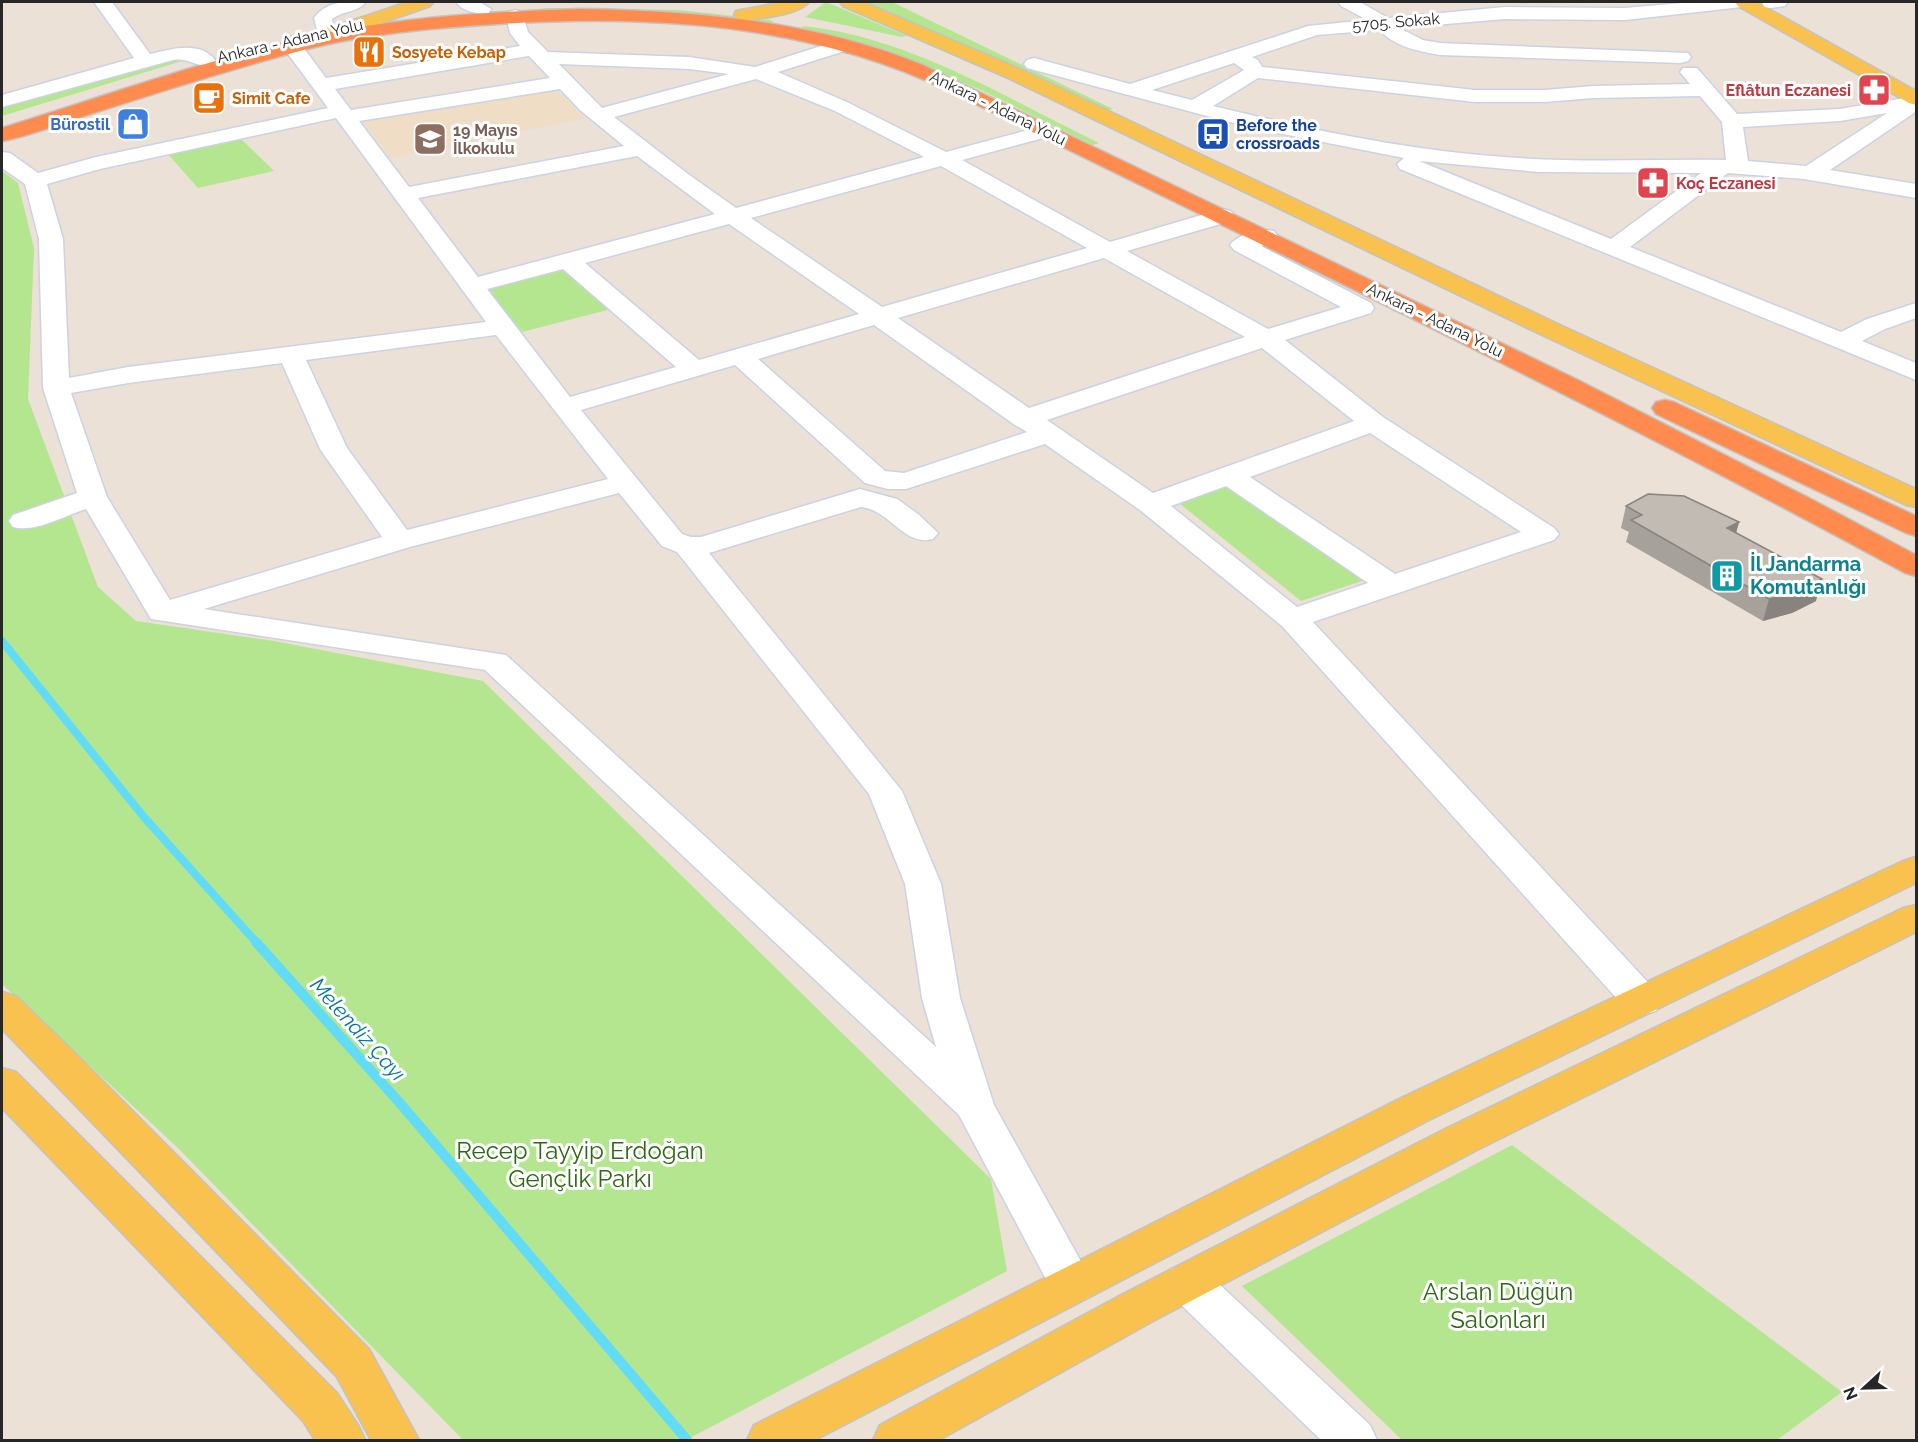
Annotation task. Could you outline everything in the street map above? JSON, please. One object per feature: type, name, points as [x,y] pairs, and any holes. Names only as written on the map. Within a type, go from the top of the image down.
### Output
[{"type":"highway","name":"Ankara - Adana Yolu","points":[[2,135],[177,81],[289,43],[361,23],[473,5],[630,6],[743,15],[824,27],[931,59],[1289,227]]},
{"type":"highway","name":"Ankara - Adana Yolu","points":[[2,123],[206,61],[289,43],[398,28],[515,16],[597,14],[681,18],[776,30],[844,45],[924,73],[1223,216],[1650,424],[1917,567]]},
{"type":"highway","name":"Ankara - Adana Yolu","points":[[1332,247],[1917,527]]},
{"type":"main road","points":[[289,43],[324,26],[401,2]]},
{"type":"main road","points":[[177,81],[263,50],[361,23],[424,2]]},
{"type":"main road","points":[[743,15],[783,8],[800,2]]},
{"type":"main road","points":[[849,2],[1013,73],[1551,330],[1917,499]]},
{"type":"main road","points":[[1743,2],[1917,101]]},
{"type":"main road","points":[[1773,2],[1917,82]]},
{"type":"main road","points":[[939,17],[1325,208],[1917,482]]},
{"type":"main road","points":[[771,1440],[1415,1109],[1917,869]]},
{"type":"main road","points":[[897,1440],[1187,1282],[1462,1139],[1917,917]]},
{"type":"main road","points":[[2,1006],[71,1073],[352,1363],[395,1440]]},
{"type":"main road","points":[[2,1083],[320,1407],[340,1440]]},
{"type":"street","points":[[103,2],[145,60]]},
{"type":"street","points":[[1347,2],[1364,9],[1396,36],[1418,45],[1483,52],[1682,57]]},
{"type":"street","points":[[1598,2],[1625,14],[1657,33],[1682,57],[1685,67],[1732,121],[1731,167]]},
{"type":"street","name":"5705. Sokak","points":[[1131,90],[1316,30],[1505,13],[1625,14],[1743,2]]},
{"type":"street","points":[[324,26],[323,18],[332,10],[356,3]]},
{"type":"street","points":[[1505,13],[1521,41],[1524,53],[1512,86],[1518,97]]},
{"type":"street","points":[[515,16],[519,33],[564,82],[599,116],[641,149],[731,215],[1150,504],[1293,619],[1642,1001]]},
{"type":"street","points":[[289,43],[405,194],[502,327],[672,540],[687,546],[703,546],[860,498],[877,499],[889,504],[923,533]]},
{"type":"street","points":[[599,116],[756,73],[844,45]]},
{"type":"street","points":[[1379,86],[1418,45]]},
{"type":"street","points":[[2,100],[145,60],[186,52],[206,61]]},
{"type":"street","points":[[321,85],[538,53],[690,63],[772,77],[842,107],[944,159],[1108,248],[1266,338],[1373,423],[1544,534],[1293,619]]},
{"type":"street","points":[[1234,56],[1251,64],[1255,72]]},
{"type":"street","points":[[1034,64],[1196,107],[1359,144],[1471,161],[1540,167],[1731,167],[1810,173],[1917,191]]},
{"type":"street","points":[[1196,107],[1255,72],[1475,96],[1518,97],[1593,92],[1705,90]]},
{"type":"street","points":[[35,181],[96,162],[343,114],[564,82]]},
{"type":"street","points":[[1732,121],[1840,115],[1917,101]]},
{"type":"street","points":[[1810,173],[1917,101]]},
{"type":"street","points":[[472,286],[1047,131]]},
{"type":"street","points":[[1359,144],[1917,372]]},
{"type":"street","points":[[405,194],[641,149]]},
{"type":"street","points":[[2,158],[35,181],[51,239],[56,388],[93,497],[162,612]]},
{"type":"street","points":[[1612,248],[1731,167]]},
{"type":"street","points":[[564,407],[1223,216]]},
{"type":"street","points":[[1024,419],[1362,308],[1200,224]]},
{"type":"street","points":[[1242,244],[1266,237]]},
{"type":"street","points":[[567,260],[695,370]]},
{"type":"street","points":[[1843,340],[1876,324],[1917,310]]},
{"type":"street","points":[[56,388],[128,375],[502,327]]},
{"type":"street","points":[[291,354],[334,449],[400,541]]},
{"type":"street","points":[[741,357],[875,477],[888,481],[906,481],[1047,434]]},
{"type":"street","points":[[1150,504],[1373,423]]},
{"type":"street","points":[[1228,475],[1392,586]]},
{"type":"street","points":[[162,612],[400,541],[625,483]]},
{"type":"street","points":[[23,520],[93,497]]},
{"type":"street","points":[[687,546],[885,791],[923,885],[941,998],[974,1105],[1072,1284]]},
{"type":"street","points":[[162,612],[495,662],[974,1105]]},
{"type":"street","points":[[1187,1282],[1353,1440]]},
{"type":"shaded area","name":"19 Mayıs İlkokulu","points":[[556,90],[586,118],[391,158],[362,120]]},
{"type":"green space","points":[[826,2],[907,36],[902,37],[805,17]]},
{"type":"green space","points":[[865,2],[892,2],[1113,109],[1104,111],[934,31]]},
{"type":"green space","points":[[549,8],[679,10],[771,20],[775,25],[651,14],[356,30],[418,19]]},
{"type":"green space","points":[[804,26],[844,33],[919,56],[992,89],[1099,143],[1093,145],[981,90],[926,68],[797,30]]},
{"type":"green space","points":[[172,57],[182,61],[2,116],[2,108]]},
{"type":"green space","points":[[240,138],[274,171],[198,188],[167,153]]},
{"type":"green space","name":"Recep Tayyip Erdoğan Gençlik Parkı","points":[[2,171],[18,183],[34,248],[28,399],[98,587],[136,621],[274,641],[483,681],[991,1179],[1007,1271],[686,1440],[463,1440],[179,1149],[2,984]]},
{"type":"green space","points":[[564,267],[611,309],[522,332],[485,289]]},
{"type":"green space","points":[[1227,486],[1365,580],[1301,601],[1179,503]]},
{"type":"green space","name":"Arslan Düğün Salonları","points":[[1512,1145],[1842,1392],[1777,1440],[1402,1440],[1242,1286]]},
{"type":"building","points":[[1648,494],[1684,496],[1739,522],[1727,528],[1822,579],[1799,591],[1769,599],[1631,520],[1642,515],[1626,506]]},
{"type":"waterway","name":"Melendiz Çayı","points":[[2,641],[143,816],[257,943]]},
{"type":"waterway","name":"Melendiz Çayı","points":[[256,942],[399,1102],[687,1440]]},
{"type":"place","name":"Sosyete Kebap","points":[[369,52]]},
{"type":"place","name":"Eflâtun Eczanesi","points":[[1874,90]]},
{"type":"place","name":"Simit Cafe","points":[[209,98]]},
{"type":"place","name":"Bürostil","points":[[133,124]]},
{"type":"place","name":"Before the crossroads","points":[[1213,134]]},
{"type":"place","name":"19 Mayıs İlkokulu","points":[[430,139]]},
{"type":"place","name":"Koç Eczanesi","points":[[1653,183]]},
{"type":"place","name":"İl Jandarma Komutanlığı","points":[[1727,576]]}]
